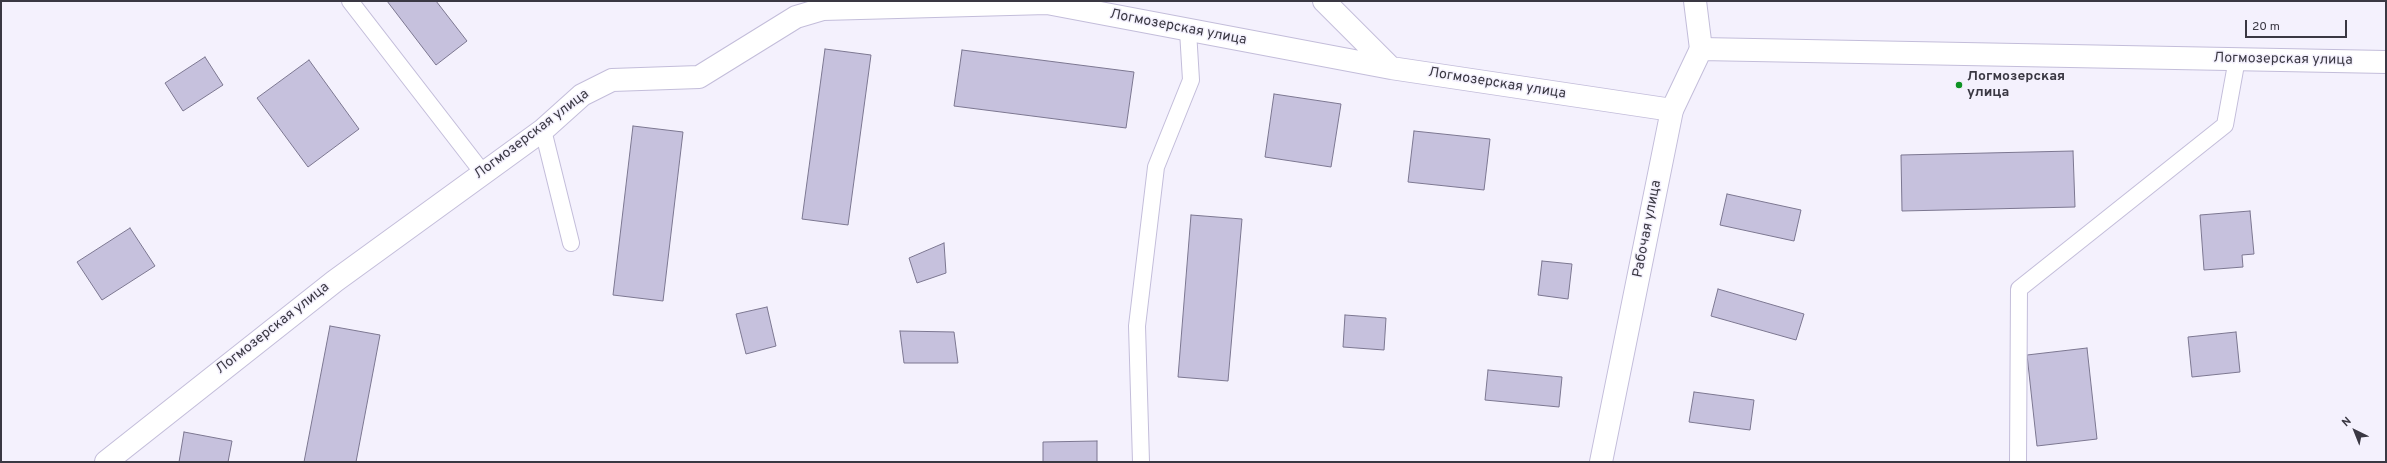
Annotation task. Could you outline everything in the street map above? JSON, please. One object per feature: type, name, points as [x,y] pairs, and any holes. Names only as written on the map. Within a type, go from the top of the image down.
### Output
[{"type":"street","points":[[1324,1],[1391,68]]},
{"type":"street","points":[[1695,1],[1701,49]]},
{"type":"street","name":"Логмозерская улица","points":[[106,462],[335,281],[543,130],[582,95],[612,80],[699,77],[796,17],[823,9],[1048,3],[1391,68],[1672,110]]},
{"type":"street","name":"Логмозерская улица","points":[[1701,49],[2386,62]]},
{"type":"street","name":"Рабочая улица","points":[[1601,462],[1672,110],[1701,49]]},
{"type":"lane","points":[[350,1],[483,173]]},
{"type":"lane","points":[[1141,462],[1137,326],[1156,167],[1191,80],[1188,30]]},
{"type":"lane","points":[[2018,462],[2019,289],[2225,125],[2237,59]]},
{"type":"lane","points":[[543,130],[571,243]]},
{"type":"building","points":[[387,1],[436,1],[467,41],[436,65]]},
{"type":"building","points":[[825,49],[871,55],[848,225],[802,219]]},
{"type":"building","points":[[962,50],[1134,72],[1126,128],[954,106]]},
{"type":"building","points":[[205,57],[223,85],[183,111],[165,83]]},
{"type":"building","points":[[309,60],[359,129],[308,167],[257,98]]},
{"type":"building","points":[[1274,94],[1341,104],[1331,167],[1265,157]]},
{"type":"building","points":[[633,126],[683,132],[663,301],[613,295]]},
{"type":"building","points":[[1414,131],[1490,139],[1484,190],[1408,182]]},
{"type":"building","points":[[2073,151],[2075,207],[1902,211],[1901,155]]},
{"type":"building","points":[[1727,194],[1801,210],[1794,241],[1720,225]]},
{"type":"building","points":[[2250,211],[2254,254],[2242,255],[2243,267],[2204,270],[2200,215]]},
{"type":"building","points":[[1191,215],[1242,219],[1228,381],[1178,377]]},
{"type":"building","points":[[130,228],[155,266],[102,300],[77,262]]},
{"type":"building","points":[[944,243],[946,273],[917,283],[909,258]]},
{"type":"building","points":[[1542,261],[1572,264],[1568,299],[1538,295]]},
{"type":"building","points":[[1718,289],[1804,314],[1796,340],[1711,316]]},
{"type":"building","points":[[767,307],[776,346],[746,354],[736,314]]},
{"type":"building","points":[[1345,315],[1386,318],[1384,350],[1343,347]]},
{"type":"building","points":[[330,326],[380,335],[356,462],[304,462]]},
{"type":"building","points":[[900,331],[954,332],[958,363],[904,363]]},
{"type":"building","points":[[2236,332],[2240,372],[2192,377],[2188,337]]},
{"type":"building","points":[[2087,348],[2097,439],[2037,446],[2027,355]]},
{"type":"building","points":[[1488,370],[1562,377],[1559,407],[1485,400]]},
{"type":"building","points":[[1694,392],[1754,400],[1750,430],[1689,422]]},
{"type":"building","points":[[184,432],[232,441],[228,462],[179,462]]},
{"type":"building","points":[[1097,441],[1097,462],[1043,462],[1043,442]]},
{"type":"place","name":"Логмозерская улица","points":[[1959,85]]}]
